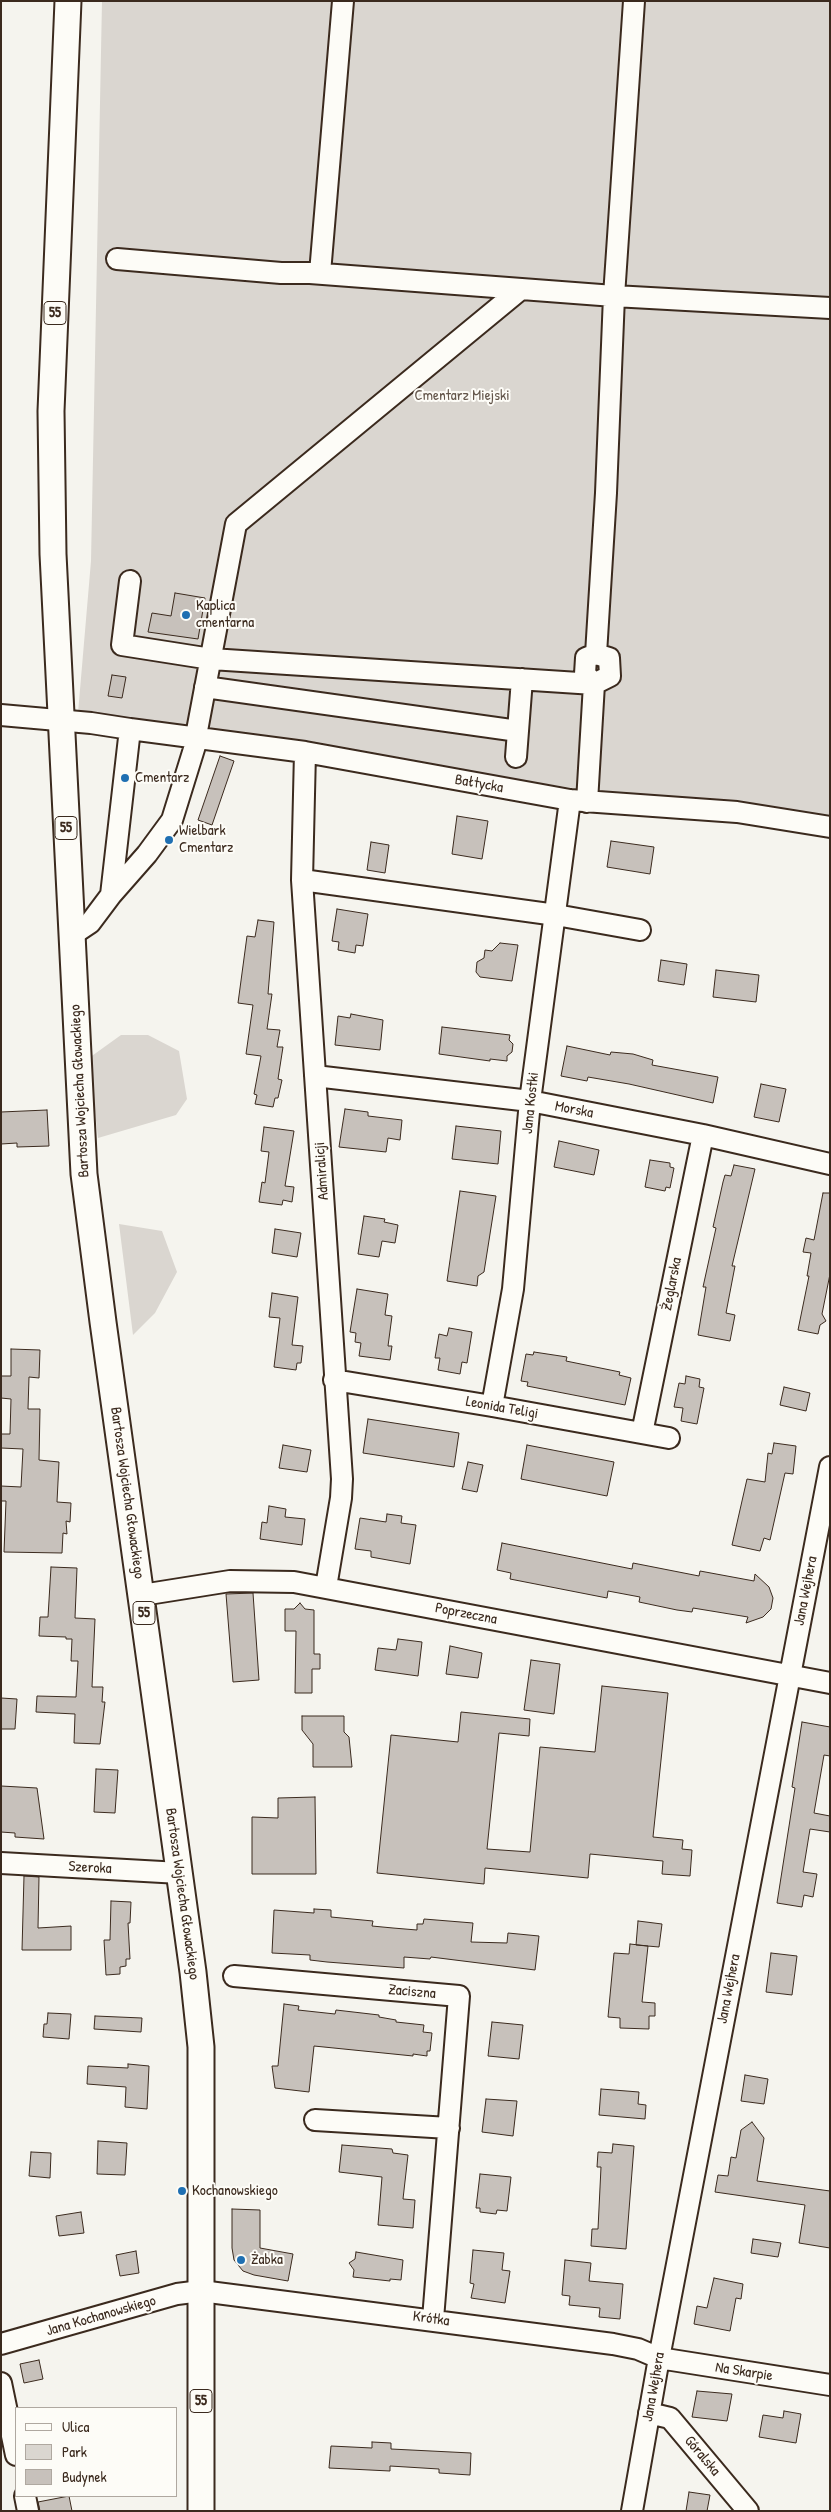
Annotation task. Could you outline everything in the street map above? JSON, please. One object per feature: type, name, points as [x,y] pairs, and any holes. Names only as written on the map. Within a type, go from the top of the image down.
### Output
[{"type":"main road","name":"Bartosza Wojciecha Głowackiego","points":[[68,1],[51,410],[60,720],[84,1174],[180,1873],[201,2047],[201,2511]]},
{"type":"street","points":[[320,273],[343,1]]},
{"type":"street","points":[[594,684],[585,674],[586,658],[596,654],[607,486],[614,296],[634,1]]},
{"type":"street","points":[[117,259],[282,273],[320,273],[614,296],[830,308]]},
{"type":"street","points":[[72,935],[90,923],[111,895],[147,854],[172,820],[197,736],[236,524],[522,289]]},
{"type":"street","points":[[130,581],[122,645],[211,658],[594,684]]},
{"type":"street","points":[[516,757],[522,679]]},
{"type":"street","name":"Jana Kostki","points":[[492,1406],[513,1289],[530,1101],[556,915],[578,801],[594,684]]},
{"type":"street","points":[[206,687],[518,731]]},
{"type":"street","name":"Bałtycka","points":[[1,714],[197,736],[305,752],[578,801],[737,812],[830,827]]},
{"type":"street","points":[[111,895],[130,729]]},
{"type":"street","name":"Admiralicji","points":[[305,752],[302,880],[314,1076],[330,1276],[334,1380],[342,1479],[341,1498],[326,1587]]},
{"type":"street","points":[[302,880],[556,915],[640,930]]},
{"type":"street","name":"Morska","points":[[314,1076],[530,1101],[703,1135],[830,1164]]},
{"type":"street","name":"Żeglarska","points":[[642,1433],[703,1135]]},
{"type":"street","name":"Leonida Teligi","points":[[334,1380],[669,1438]]},
{"type":"street","name":"Jana Wejhera","points":[[632,2511],[659,2358],[830,1468]]},
{"type":"street","name":"Poprzeczna","points":[[142,1595],[244,1580],[268,1580],[326,1587],[789,1675]]},
{"type":"street","points":[[789,1675],[830,1683]]},
{"type":"street","name":"Szeroka","points":[[1,1863],[180,1873]]},
{"type":"street","name":"Zaciszna","points":[[234,1976],[459,1996],[433,2319]]},
{"type":"street","points":[[315,2120],[449,2128]]},
{"type":"street","name":"Krótka","points":[[201,2291],[433,2319],[613,2344],[638,2349],[659,2358]]},
{"type":"street","name":"Jana Kochanowskiego","points":[[1,2344],[166,2297],[201,2291]]},
{"type":"street","name":"Na Skarpie","points":[[659,2358],[830,2385]]},
{"type":"street","points":[[1,2384],[15,2451]]},
{"type":"street","name":"Góralska","points":[[649,2413],[670,2418],[748,2511]]},
{"type":"street","points":[[25,2497],[28,2511]]},
{"type":"green space","name":"Cmentarz Miejski","points":[[102,1],[830,1],[830,827],[78,713],[91,561]]},
{"type":"green space","points":[[121,1035],[148,1035],[179,1051],[187,1099],[176,1115],[98,1138],[89,1058]]},
{"type":"green space","points":[[119,1224],[162,1231],[177,1272],[155,1313],[133,1335]]},
{"type":"building","name":"Kaplica cmentarna","points":[[175,593],[205,598],[198,639],[148,632],[152,613],[171,616]]},
{"type":"building","points":[[112,675],[126,677],[122,698],[108,696]]},
{"type":"building","points":[[220,756],[234,761],[212,825],[198,820]]},
{"type":"building","points":[[457,816],[488,821],[482,859],[452,854]]},
{"type":"building","points":[[611,841],[654,847],[650,874],[607,867]]},
{"type":"building","points":[[371,842],[389,845],[385,873],[367,870]]},
{"type":"building","points":[[337,909],[368,914],[363,946],[356,945],[355,953],[338,950],[339,942],[332,941]]},
{"type":"building","points":[[258,920],[274,922],[268,994],[272,994],[267,1029],[280,1030],[277,1047],[283,1047],[278,1079],[282,1080],[278,1098],[275,1098],[273,1107],[255,1104],[257,1095],[254,1094],[261,1056],[246,1054],[253,1005],[238,1003],[247,936],[255,937]]},
{"type":"building","points":[[500,943],[518,945],[512,981],[480,977],[476,972],[477,962],[484,958],[485,950],[492,951]]},
{"type":"building","points":[[661,960],[687,964],[684,985],[658,981]]},
{"type":"building","points":[[716,970],[759,975],[756,1002],[713,997]]},
{"type":"building","points":[[351,1014],[383,1020],[380,1050],[335,1045],[338,1016],[350,1018]]},
{"type":"building","points":[[442,1027],[510,1035],[509,1040],[513,1044],[512,1052],[507,1056],[507,1061],[490,1059],[490,1061],[439,1054]]},
{"type":"building","points":[[567,1046],[610,1055],[611,1052],[633,1054],[653,1060],[652,1065],[718,1077],[713,1103],[629,1084],[588,1077],[587,1081],[561,1076]]},
{"type":"building","points":[[761,1084],[786,1089],[779,1122],[754,1117]]},
{"type":"building","points":[[345,1109],[368,1112],[368,1116],[402,1120],[400,1140],[388,1138],[386,1152],[339,1147]]},
{"type":"building","points":[[47,1110],[49,1146],[17,1147],[17,1143],[1,1144],[1,1112]]},
{"type":"building","points":[[456,1126],[501,1131],[498,1164],[452,1159]]},
{"type":"building","points":[[264,1127],[294,1131],[285,1186],[294,1187],[292,1202],[283,1200],[282,1205],[259,1202],[262,1182],[265,1183],[269,1152],[261,1151]]},
{"type":"building","points":[[559,1141],[599,1150],[594,1175],[554,1167]]},
{"type":"building","points":[[650,1160],[670,1163],[670,1167],[674,1168],[670,1188],[666,1187],[665,1191],[645,1187]]},
{"type":"building","points":[[734,1165],[755,1169],[732,1266],[735,1266],[726,1313],[735,1315],[730,1341],[698,1335],[706,1287],[703,1287],[716,1228],[713,1227],[725,1175],[731,1176]]},
{"type":"building","points":[[460,1191],[496,1196],[484,1272],[478,1276],[477,1286],[447,1281]]},
{"type":"building","points":[[823,1193],[830,1193],[830,1274],[822,1314],[826,1321],[820,1325],[818,1334],[798,1330],[809,1276],[807,1276],[811,1253],[803,1252],[806,1238],[814,1240]]},
{"type":"building","points":[[364,1216],[385,1219],[384,1222],[398,1225],[395,1243],[382,1241],[379,1257],[358,1254]]},
{"type":"building","points":[[275,1229],[301,1233],[297,1257],[272,1253]]},
{"type":"building","points":[[357,1289],[388,1294],[385,1315],[392,1316],[388,1346],[392,1346],[390,1360],[359,1356],[361,1343],[355,1342],[356,1333],[350,1332]]},
{"type":"building","points":[[272,1293],[298,1297],[292,1345],[303,1346],[301,1363],[297,1363],[296,1370],[274,1367],[280,1318],[269,1317]]},
{"type":"building","points":[[449,1328],[472,1332],[467,1363],[462,1362],[460,1374],[438,1370],[440,1358],[435,1358],[439,1334],[447,1336]]},
{"type":"building","points":[[11,1349],[40,1350],[39,1378],[29,1377],[28,1409],[40,1409],[39,1460],[59,1462],[57,1502],[71,1503],[70,1522],[66,1521],[67,1534],[63,1533],[62,1553],[4,1552],[6,1501],[1,1501],[1,1486],[21,1487],[23,1449],[1,1448],[1,1434],[10,1434],[11,1399],[1,1398],[1,1376],[11,1376]]},
{"type":"building","points":[[534,1352],[567,1357],[566,1361],[620,1372],[619,1375],[631,1378],[625,1405],[527,1386],[528,1382],[521,1381],[526,1354],[533,1355]]},
{"type":"building","points":[[686,1376],[700,1379],[699,1387],[704,1388],[697,1424],[681,1421],[683,1408],[674,1407],[679,1383],[685,1384]]},
{"type":"building","points":[[784,1387],[810,1393],[806,1411],[780,1405]]},
{"type":"building","points":[[368,1419],[459,1433],[454,1467],[363,1453]]},
{"type":"building","points":[[774,1443],[796,1446],[793,1474],[785,1473],[770,1540],[764,1538],[760,1551],[732,1545],[747,1479],[765,1482],[768,1453],[772,1454]]},
{"type":"building","points":[[283,1445],[311,1450],[307,1472],[279,1468]]},
{"type":"building","points":[[527,1445],[614,1462],[607,1496],[521,1479]]},
{"type":"building","points":[[468,1462],[483,1465],[477,1492],[462,1489]]},
{"type":"building","points":[[269,1506],[286,1509],[285,1517],[305,1519],[302,1545],[260,1539],[262,1522],[267,1523]]},
{"type":"building","points":[[387,1514],[402,1516],[401,1523],[416,1525],[410,1564],[371,1557],[371,1551],[355,1549],[360,1518],[386,1522]]},
{"type":"building","points":[[502,1543],[632,1569],[633,1563],[699,1576],[700,1571],[754,1581],[755,1574],[769,1587],[773,1598],[771,1609],[763,1617],[746,1623],[748,1617],[693,1608],[692,1612],[677,1610],[639,1602],[640,1597],[608,1591],[607,1598],[510,1579],[511,1573],[497,1570]]},
{"type":"building","points":[[51,1567],[77,1568],[75,1618],[95,1619],[92,1687],[103,1687],[102,1702],[105,1702],[100,1744],[74,1743],[75,1714],[36,1712],[37,1696],[76,1697],[78,1661],[71,1661],[72,1639],[39,1636],[40,1617],[48,1617]]},
{"type":"building","points":[[253,1593],[259,1680],[233,1682],[226,1594]]},
{"type":"building","points":[[300,1603],[305,1609],[314,1610],[314,1654],[320,1654],[320,1669],[312,1669],[312,1693],[295,1693],[296,1631],[285,1631],[285,1609],[294,1609]]},
{"type":"building","points":[[398,1639],[422,1642],[418,1676],[375,1670],[378,1648],[396,1650]]},
{"type":"building","points":[[450,1646],[482,1653],[478,1678],[446,1674]]},
{"type":"building","points":[[531,1660],[560,1664],[554,1714],[524,1710]]},
{"type":"building","points":[[602,1686],[668,1693],[653,1837],[683,1840],[682,1849],[692,1850],[690,1876],[662,1874],[663,1861],[590,1854],[588,1878],[485,1868],[484,1884],[377,1873],[391,1735],[458,1742],[461,1712],[530,1719],[529,1736],[499,1733],[487,1849],[530,1852],[540,1747],[595,1752]]},
{"type":"building","points":[[1,1698],[17,1699],[15,1729],[1,1729]]},
{"type":"building","points":[[302,1716],[344,1716],[344,1732],[349,1737],[352,1767],[313,1767],[313,1744],[302,1730]]},
{"type":"building","points":[[802,1722],[830,1727],[830,1756],[824,1755],[814,1813],[830,1816],[830,1832],[810,1829],[803,1872],[817,1874],[813,1897],[804,1895],[802,1907],[777,1903],[795,1788],[792,1787]]},
{"type":"building","points":[[96,1769],[118,1770],[115,1813],[94,1812]]},
{"type":"building","points":[[1,1786],[37,1788],[44,1839],[15,1837],[15,1833],[1,1832]]},
{"type":"building","points":[[315,1797],[316,1874],[252,1874],[252,1817],[278,1818],[278,1798]]},
{"type":"building","points":[[24,1876],[39,1877],[38,1928],[71,1926],[71,1950],[22,1950]]},
{"type":"building","points":[[111,1901],[131,1902],[130,1923],[128,1923],[130,1959],[126,1959],[126,1966],[120,1967],[120,1974],[106,1975],[104,1940],[110,1940]]},
{"type":"building","points":[[314,1909],[331,1910],[331,1917],[373,1921],[372,1926],[393,1928],[417,1930],[417,1924],[423,1924],[424,1919],[473,1923],[471,1942],[507,1943],[508,1933],[539,1936],[535,1970],[431,1957],[430,1959],[404,1957],[404,1968],[327,1962],[310,1960],[310,1955],[272,1953],[274,1910],[314,1913]]},
{"type":"building","points":[[638,1921],[662,1924],[659,1947],[636,1945]]},
{"type":"building","points":[[630,1944],[648,1946],[642,2002],[655,2003],[655,2016],[649,2016],[649,2029],[620,2028],[620,2018],[608,2017],[614,1953],[629,1954]]},
{"type":"building","points":[[771,1953],[797,1956],[792,1995],[766,1992]]},
{"type":"building","points":[[284,2004],[299,2006],[298,2010],[335,2014],[336,2010],[379,2015],[379,2017],[396,2020],[396,2022],[424,2025],[423,2032],[432,2033],[430,2051],[427,2051],[427,2056],[413,2054],[413,2056],[314,2046],[309,2092],[275,2088],[272,2066],[278,2066]]},
{"type":"building","points":[[48,2013],[71,2014],[69,2039],[43,2037],[44,2024],[47,2024]]},
{"type":"building","points":[[95,2016],[142,2018],[141,2032],[94,2029]]},
{"type":"building","points":[[492,2022],[523,2025],[519,2059],[488,2056]]},
{"type":"building","points":[[128,2064],[149,2066],[147,2109],[125,2107],[126,2087],[87,2084],[88,2066],[128,2068]]},
{"type":"building","points":[[745,2075],[768,2079],[764,2104],[741,2101]]},
{"type":"building","points":[[601,2089],[639,2092],[638,2104],[646,2105],[645,2119],[599,2115]]},
{"type":"building","points":[[486,2099],[517,2101],[513,2136],[482,2132]]},
{"type":"building","points":[[752,2122],[764,2138],[757,2181],[830,2191],[830,2248],[799,2243],[805,2205],[715,2192],[718,2175],[728,2176],[731,2157],[736,2158],[741,2130]]},
{"type":"building","points":[[98,2141],[127,2143],[125,2175],[97,2174]]},
{"type":"building","points":[[613,2144],[634,2146],[626,2249],[591,2246],[592,2229],[598,2229],[601,2167],[597,2167],[598,2152],[612,2153]]},
{"type":"building","points":[[342,2145],[392,2149],[393,2153],[408,2155],[403,2199],[415,2200],[413,2228],[378,2225],[382,2177],[339,2172]]},
{"type":"building","points":[[31,2152],[51,2153],[50,2178],[29,2176]]},
{"type":"building","points":[[480,2174],[511,2177],[507,2211],[497,2210],[496,2214],[480,2212],[480,2208],[476,2208]]},
{"type":"building","points":[[232,2209],[260,2210],[260,2248],[293,2254],[288,2281],[254,2275],[243,2271],[234,2260],[232,2248]]},
{"type":"building","points":[[81,2212],[84,2233],[59,2236],[56,2216]]},
{"type":"building","points":[[753,2239],[781,2243],[778,2257],[751,2253]]},
{"type":"building","points":[[473,2250],[504,2253],[502,2270],[510,2271],[505,2303],[471,2298],[474,2284],[470,2283]]},
{"type":"building","points":[[136,2251],[139,2273],[120,2276],[116,2255]]},
{"type":"building","points":[[356,2252],[403,2260],[401,2280],[390,2279],[390,2281],[353,2277],[354,2270],[349,2263],[355,2259]]},
{"type":"building","points":[[565,2260],[591,2263],[589,2281],[623,2284],[620,2319],[599,2317],[600,2308],[569,2305],[570,2296],[562,2295]]},
{"type":"building","points":[[714,2278],[743,2284],[741,2299],[736,2298],[730,2331],[694,2324],[697,2306],[707,2308]]},
{"type":"building","points":[[39,2360],[43,2379],[24,2383],[20,2364]]},
{"type":"building","points":[[697,2391],[732,2394],[727,2421],[692,2417]]},
{"type":"building","points":[[784,2411],[801,2414],[796,2443],[759,2437],[763,2415],[783,2418]]},
{"type":"building","points":[[372,2442],[391,2443],[391,2449],[471,2453],[470,2475],[439,2473],[439,2469],[390,2466],[390,2471],[329,2468],[331,2446],[372,2448]]},
{"type":"building","points":[[689,2492],[710,2495],[707,2511],[686,2511]]},
{"type":"building","points":[[69,2497],[72,2511],[40,2511],[38,2502]]},
{"type":"place","name":"Kaplica cmentarna","points":[[186,615]]},
{"type":"place","name":"Cmentarz","points":[[125,778]]},
{"type":"place","name":"Wielbark Cmentarz","points":[[169,840]]},
{"type":"place","name":"Kochanowskiego","points":[[182,2191]]},
{"type":"place","name":"Żabka","points":[[241,2260]]}]
